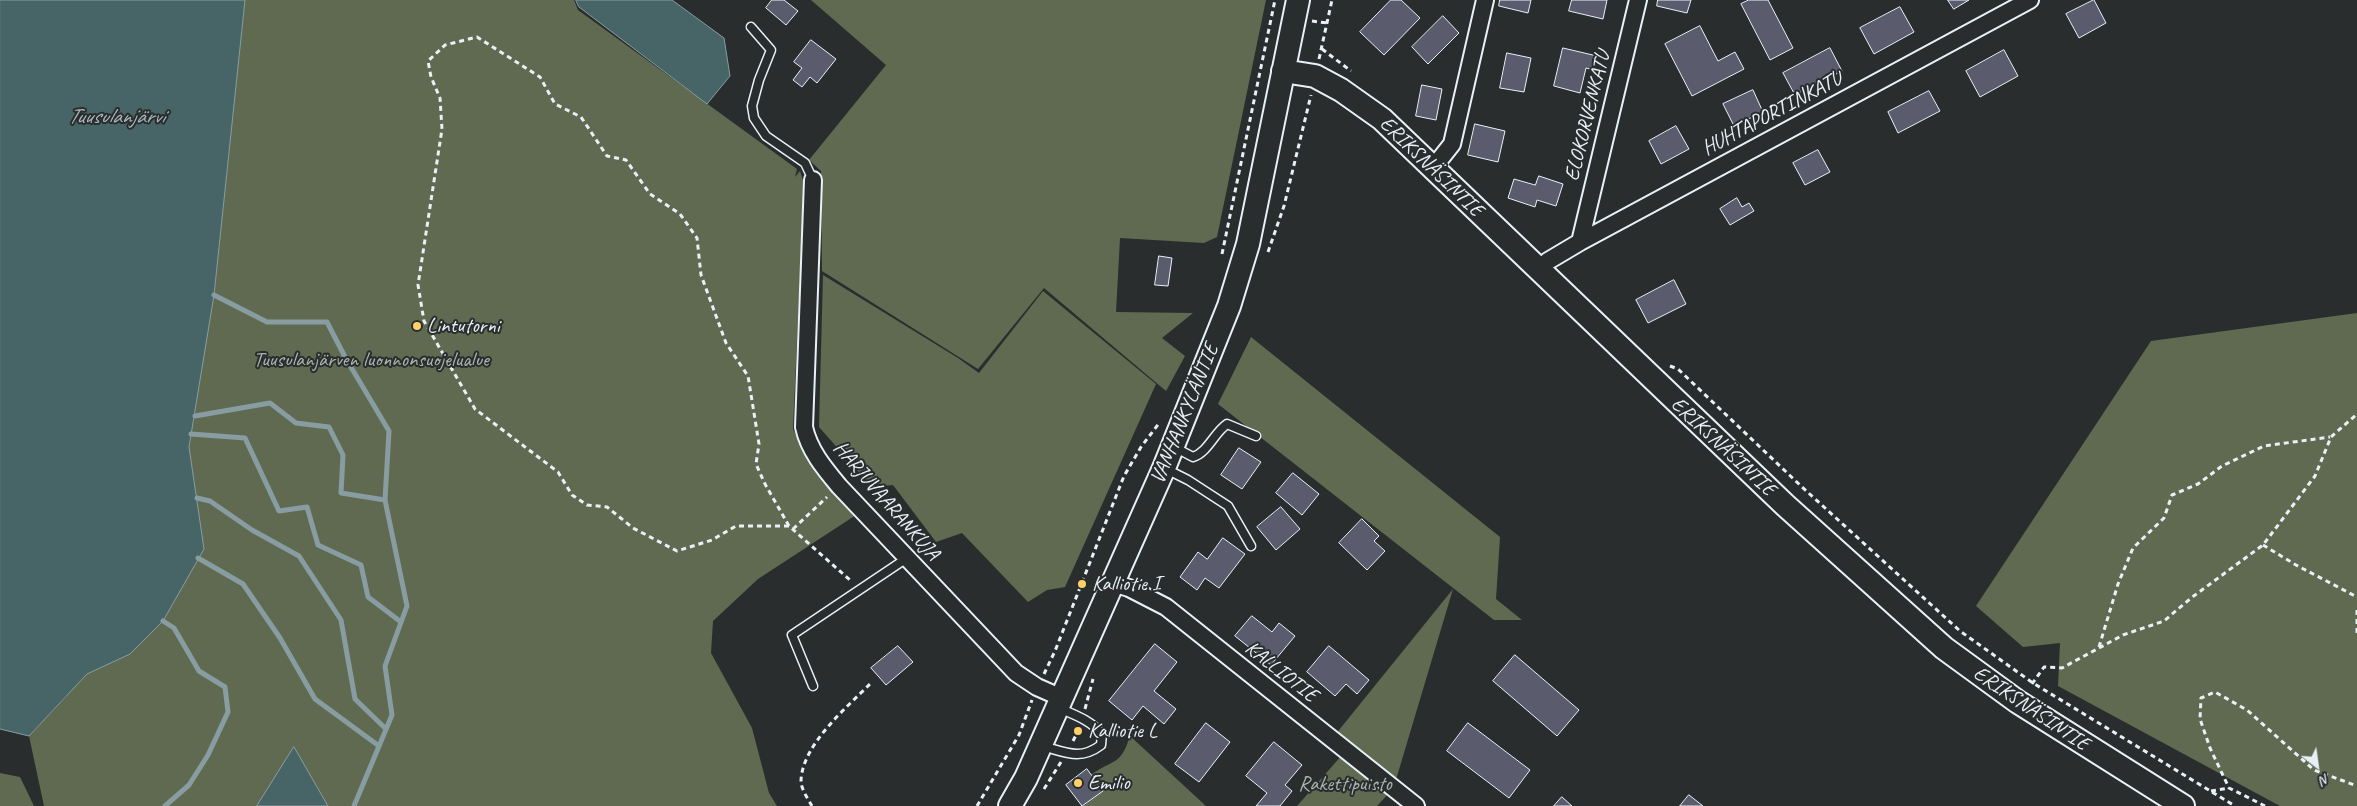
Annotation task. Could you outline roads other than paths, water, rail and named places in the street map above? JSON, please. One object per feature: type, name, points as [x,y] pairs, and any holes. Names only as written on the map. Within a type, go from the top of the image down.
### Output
[{"type":"street","name":"VANHANKYLÄNTIE","points":[[1010,806],[1026,778],[1164,468],[1229,306],[1245,253],[1298,0]]},
{"type":"street","points":[[1433,168],[1452,144],[1485,0]]},
{"type":"street","name":"ELOKORVENKATU","points":[[1580,242],[1638,0]]},
{"type":"street","name":"HUHTAPORTINKATU","points":[[1539,270],[1548,261],[1580,242],[2021,2]]},
{"type":"street","name":"ERIKSNÄSINTIE","points":[[1283,71],[1315,76],[1341,90],[1382,119],[1785,505],[1937,642],[2018,702],[2183,806]]},
{"type":"street","name":"HARJUVAARANKUJA","points":[[813,180],[804,427],[806,438],[820,464],[839,486],[1016,673],[1060,702]]},
{"type":"street","name":"KALLIOTIE","points":[[1113,583],[1129,588],[1166,607],[1416,806]]},
{"type":"lane","points":[[751,27],[771,50],[759,80],[752,106],[754,118],[766,136],[805,163],[813,180]]},
{"type":"lane","points":[[1172,446],[1193,457],[1201,454],[1218,431],[1227,424],[1256,436]]},
{"type":"lane","points":[[1164,468],[1188,480],[1228,506],[1251,546]]},
{"type":"lane","points":[[813,686],[792,635],[907,558]]},
{"type":"lane","points":[[1040,746],[1079,755],[1090,753],[1101,745],[1102,734],[1060,702]]},
{"type":"water","name":"Tuusulanjärvi","points":[[0,0],[245,0],[214,295],[189,447],[204,549],[163,621],[130,654],[87,674],[29,736],[0,729]]},
{"type":"water","points":[[576,0],[672,0],[724,38],[730,76],[707,104],[579,7]]},
{"type":"water","points":[[294,747],[328,806],[257,806]]},
{"type":"waterway","points":[[214,295],[267,322],[327,322],[345,357],[389,431],[385,500],[407,606],[385,666],[392,715],[354,806]]},
{"type":"waterway","points":[[195,416],[270,403],[296,423],[329,427],[343,455],[341,493],[385,500]]},
{"type":"waterway","points":[[191,434],[245,438],[279,511],[307,507],[318,545],[361,565],[368,597],[401,622]]},
{"type":"waterway","points":[[197,498],[210,501],[252,530],[299,556],[341,620],[355,699],[386,729]]},
{"type":"waterway","points":[[198,558],[243,584],[280,638],[315,699],[379,746]]},
{"type":"waterway","points":[[163,621],[174,628],[199,671],[225,687],[228,712],[208,755],[189,785],[165,806]]},
{"type":"place","name":"Lintutorni","points":[[417,326]]},
{"type":"place","name":"Kalliotie I","points":[[1082,584]]},
{"type":"place","name":"Kalliotie L","points":[[1078,731]]},
{"type":"place","name":"Emilio","points":[[1078,783]]},
{"type":"park label","name":"Tuusulanjärven luonnonsuojelualue","points":[[371,360]]},
{"type":"park label","name":"Rakettipuisto","points":[[1345,784]]}]
